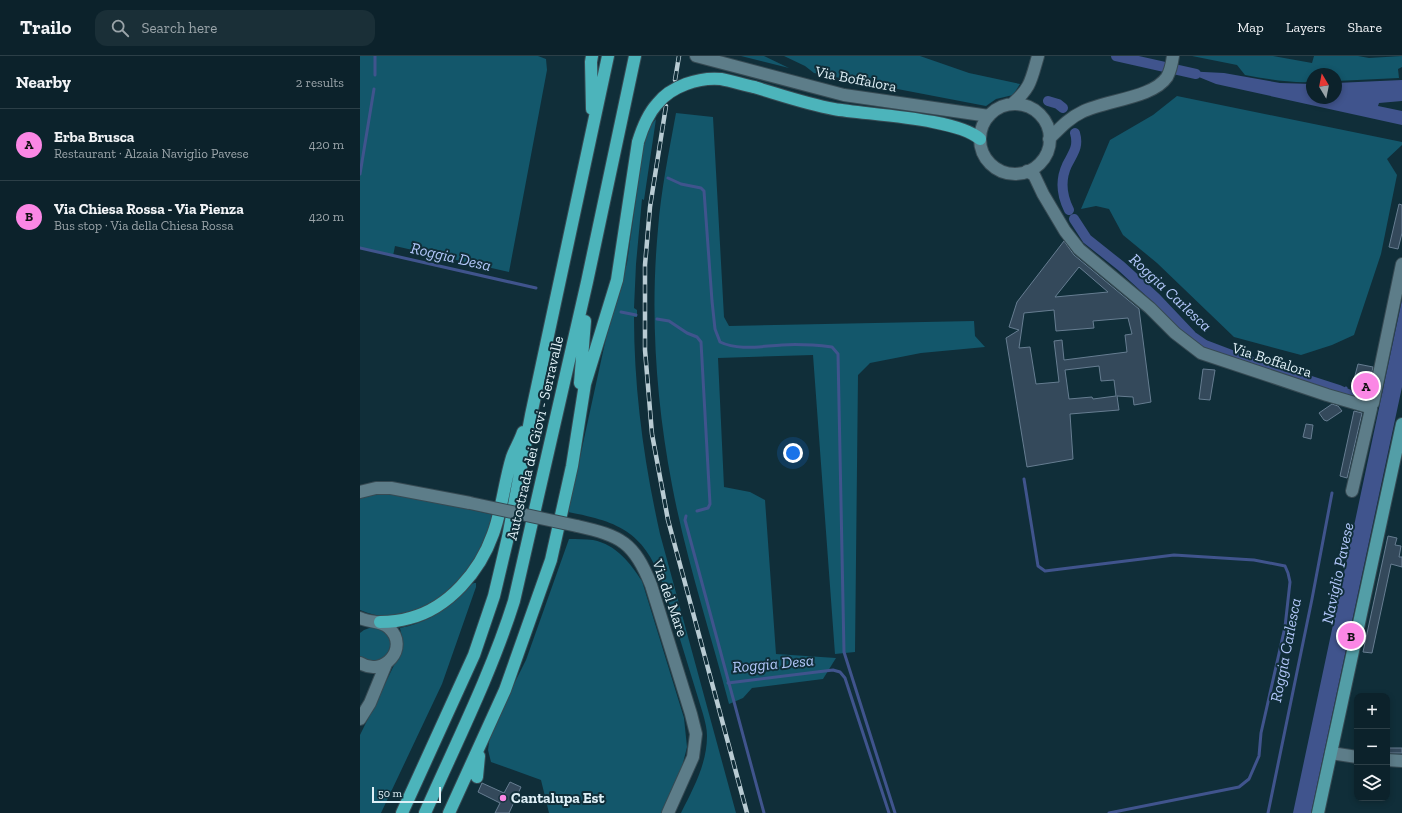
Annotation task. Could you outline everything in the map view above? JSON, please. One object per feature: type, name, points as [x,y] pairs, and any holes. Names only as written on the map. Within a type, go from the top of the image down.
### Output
[{"type":"highway","points":[[592,56],[592,128]]},
{"type":"highway","name":"Autostrada dei Giovi - Serravalle","points":[[402,813],[474,655],[494,596],[508,537],[531,415],[608,56]]},
{"type":"highway","name":"Autostrada dei Giovi - Serravalle","points":[[425,813],[492,662],[505,631],[514,601],[587,282],[635,56]]},
{"type":"highway","points":[[577,426],[585,384],[617,280],[638,142],[646,120],[664,97],[681,86],[702,80],[722,79],[807,103],[835,109],[944,125],[969,131],[980,139]]},
{"type":"highway","points":[[449,813],[505,690],[551,560],[572,466],[577,426],[587,282]]},
{"type":"highway","points":[[368,622],[398,621],[423,614],[439,605],[452,595],[471,575],[483,556],[493,534],[513,456],[531,415]]},
{"type":"highway","points":[[477,777],[477,762],[484,736]]},
{"type":"main road","points":[[1318,813],[1402,424]]},
{"type":"street","name":"Via Boffalora","points":[[698,56],[844,95],[989,116]]},
{"type":"street","points":[[1012,104],[1024,105],[1036,112],[1046,125],[1050,139],[1047,152],[1037,166],[1028,171],[1013,173],[1004,172],[996,168],[984,156],[980,139],[982,127],[989,116],[999,108],[1012,104],[1022,96],[1030,85],[1038,56]]},
{"type":"street","points":[[1050,139],[1068,120],[1083,111],[1153,89],[1165,79],[1170,70],[1173,56]]},
{"type":"street","points":[[1030,85],[1036,112]]},
{"type":"street","name":"Via Boffalora","points":[[1028,171],[1034,175],[1043,194],[1065,231],[1079,249],[1150,308],[1175,333],[1201,353],[1327,395],[1365,406],[1371,405]]},
{"type":"street","points":[[1352,491],[1381,367],[1402,264]]},
{"type":"street","name":"Via del Mare","points":[[360,492],[376,488],[390,488],[470,503],[609,534],[628,545],[639,558],[651,585],[696,734],[693,757],[668,813]]},
{"type":"street","points":[[360,719],[370,703],[386,664],[394,656],[396,648],[394,634],[391,630],[368,622]]},
{"type":"street","points":[[360,663],[366,666],[375,667],[386,664]]},
{"type":"street","points":[[1331,753],[1354,757]]},
{"type":"street","points":[[1390,760],[1402,761]]},
{"type":"shaded area","points":[[360,56],[538,56],[546,59],[547,70],[509,272],[395,246],[393,256],[360,248]]},
{"type":"shaded area","points":[[741,56],[764,56],[789,68]]},
{"type":"shaded area","points":[[784,56],[920,56],[969,73],[1020,84],[1013,95],[996,99],[986,106],[814,73],[805,66]]},
{"type":"shaded area","points":[[1192,56],[1273,56],[1312,63],[1314,56],[1358,56],[1369,58],[1402,56],[1402,67],[1398,69],[1399,78],[1342,81],[1342,68],[1306,68],[1306,82],[1295,82],[1245,75],[1237,65]]},
{"type":"shaded area","points":[[1184,71],[1224,73],[1280,83],[1306,84],[1306,104],[1216,84]]},
{"type":"shaded area","points":[[1402,80],[1402,101],[1379,103],[1378,106],[1402,111],[1402,125],[1307,104],[1342,104],[1342,83]]},
{"type":"shaded area","points":[[1177,96],[1402,142],[1402,145],[1387,159],[1397,175],[1381,254],[1354,335],[1332,345],[1301,355],[1234,337],[1157,263],[1123,235],[1109,209],[1096,206],[1081,209],[1110,140],[1153,115]]},
{"type":"shaded area","points":[[676,113],[713,117],[724,317],[729,326],[974,321],[975,336],[985,347],[921,353],[870,363],[858,375],[855,652],[835,654],[813,355],[718,358],[724,487],[750,492],[765,500],[776,654],[836,658],[823,679],[752,688],[743,698],[729,704],[691,568],[678,513],[666,453],[658,389],[655,293],[658,229],[661,200]]},
{"type":"shaded area","points":[[656,119],[644,200],[642,199],[636,264],[634,308],[637,310],[637,317],[634,317],[634,344],[641,426],[649,480],[660,534],[736,813],[681,813],[702,766],[705,756],[707,731],[664,587],[657,569],[639,542],[629,533],[603,520],[568,512],[608,329],[627,263],[644,141],[649,127]]},
{"type":"shaded area","points":[[1402,300],[1402,387],[1311,813],[1293,813]]},
{"type":"shaded area","points":[[383,493],[427,500],[494,515],[475,560],[461,579],[437,600],[408,614],[392,616],[376,615],[360,610],[360,497]]},
{"type":"shaded area","points":[[569,539],[584,539],[602,542],[616,550],[628,561],[642,581],[684,718],[687,747],[682,767],[662,813],[549,813],[541,780],[491,762],[488,750],[490,735],[526,660]]},
{"type":"shaded area","points":[[474,583],[476,583],[476,587],[442,684],[381,813],[360,813],[360,735],[399,655],[403,642],[400,628],[424,621],[438,613],[458,598]]},
{"type":"shaded area","points":[[372,627],[383,630],[389,636],[390,643],[388,651],[384,657],[377,661],[369,661],[360,656],[360,633]]},
{"type":"building","points":[[1399,204],[1402,205],[1402,233],[1398,249],[1389,247]]},
{"type":"building","points":[[1064,241],[1074,255],[1139,309],[1151,402],[1134,405],[1133,397],[1117,396],[1119,410],[1070,414],[1073,459],[1027,467],[1006,338],[1019,330],[1009,327],[1017,302]],"holes":[[[1079,267],[1108,292],[1055,297]],[[1054,310],[1056,331],[1094,328],[1093,321],[1128,318],[1132,334],[1125,335],[1127,352],[1064,360],[1062,340],[1054,341],[1059,382],[1036,384],[1030,347],[1019,348],[1024,313]],[[1099,366],[1101,381],[1114,380],[1116,396],[1093,399],[1092,397],[1069,399],[1065,370]]]},
{"type":"building","points":[[1358,364],[1373,367],[1368,391],[1352,387]]},
{"type":"building","points":[[1203,369],[1215,370],[1210,400],[1199,399]]},
{"type":"building","points":[[1332,404],[1338,406],[1342,411],[1327,421],[1324,420],[1319,413]]},
{"type":"building","points":[[1354,411],[1362,413],[1347,478],[1340,476]]},
{"type":"building","points":[[1306,424],[1313,425],[1311,439],[1303,437]]},
{"type":"building","points":[[1388,536],[1397,538],[1395,545],[1401,546],[1399,557],[1402,557],[1402,567],[1391,564],[1372,653],[1363,652]]},
{"type":"building","points":[[1390,748],[1402,748],[1402,753],[1390,753]]},
{"type":"building","name":"Cantalupa Est","points":[[510,782],[521,787],[509,813],[495,813],[500,803],[478,792],[482,783],[504,793]]},
{"type":"waterway","name":"Roggia Desa","points":[[375,56],[375,75]]},
{"type":"waterway","points":[[1116,56],[1196,74]]},
{"type":"waterway","name":"Roggia Desa","points":[[360,174],[374,89]]},
{"type":"waterway","name":"Roggia Carlesca","points":[[1048,101],[1058,104],[1063,108]]},
{"type":"waterway","name":"Roggia Carlesca","points":[[1069,210],[1063,194],[1063,176],[1076,146],[1075,133]]},
{"type":"waterway","points":[[668,178],[681,184],[701,188],[704,191],[712,301],[715,329],[720,342],[727,345],[742,347],[782,345],[826,346],[832,347],[838,354],[844,652],[895,813]]},
{"type":"waterway","name":"Roggia Carlesca","points":[[1074,219],[1087,239],[1121,266],[1156,298],[1192,336],[1205,345],[1339,390],[1348,394],[1351,399]]},
{"type":"waterway","name":"Roggia Desa","points":[[360,248],[536,288]]},
{"type":"waterway","name":"Roggia Desa","points":[[621,312],[636,315]]},
{"type":"waterway","name":"Roggia Desa","points":[[657,319],[669,321],[687,333],[697,337],[701,342],[710,504],[708,508],[697,511]]},
{"type":"waterway","name":"Roggia Carlesca","points":[[1345,392],[1346,388]]},
{"type":"waterway","points":[[1024,479],[1038,566],[1045,571],[1174,555],[1254,560],[1285,566],[1288,573],[1290,582],[1285,627],[1261,733],[1259,756],[1249,779],[1239,787],[1109,813]]},
{"type":"waterway","name":"Roggia Carlesca","points":[[1268,813],[1332,493]]},
{"type":"waterway","name":"Roggia Desa","points":[[686,516],[685,520],[764,813]]},
{"type":"waterway","name":"Roggia Desa","points":[[728,683],[833,670],[840,672],[845,678],[889,813]]},
{"type":"railway","points":[[675,80],[679,56]]},
{"type":"railway","points":[[666,106],[650,207],[645,265],[645,350],[652,434],[668,520],[747,813]]},
{"type":"place","name":"Erba Brusca","points":[[1366,386]]},
{"type":"place","name":"Via Chiesa Rossa - Via Pienza","points":[[1351,636]]},
{"type":"place","name":"Cantalupa Est","points":[[503,798]]},
{"type":"water label","name":"Naviglio Pavese","points":[[1337,573]]}]
